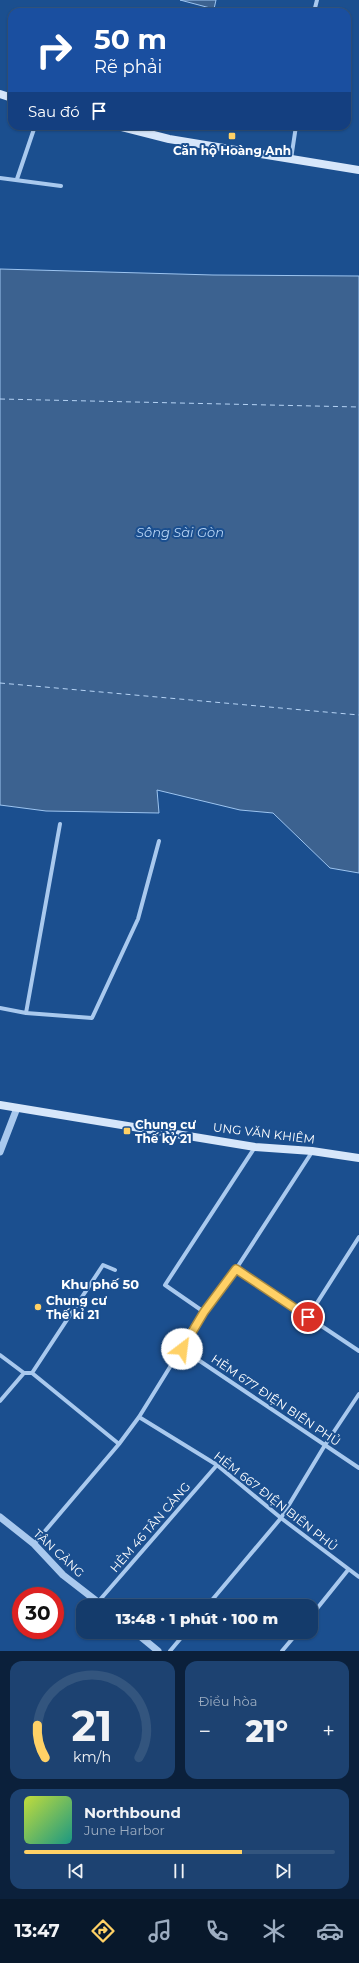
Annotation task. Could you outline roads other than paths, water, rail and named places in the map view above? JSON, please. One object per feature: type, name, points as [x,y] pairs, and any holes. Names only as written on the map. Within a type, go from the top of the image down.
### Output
[{"type":"main road","points":[[134,130],[170,139],[359,170]]},
{"type":"main road","name":"UNG VĂN KHIÊM","points":[[0,1105],[255,1147],[312,1151],[359,1158]]},
{"type":"street","points":[[17,179],[34,130]]},
{"type":"street","points":[[291,160],[295,130]]},
{"type":"street","points":[[0,178],[17,179],[61,186]]},
{"type":"street","points":[[26,1013],[60,824]]},
{"type":"street","points":[[0,1008],[26,1013],[92,1018],[138,919],[159,841]]},
{"type":"street","points":[[0,1152],[17,1108]]},
{"type":"street","points":[[204,1312],[165,1285],[255,1147]]},
{"type":"street","points":[[34,1544],[119,1444],[139,1417],[204,1312],[236,1269],[312,1151]]},
{"type":"street","points":[[308,1317],[359,1237]]},
{"type":"street","points":[[32,1373],[104,1265],[115,1270]]},
{"type":"street","points":[[236,1269],[359,1352]]},
{"type":"street","name":"HẺM 677 ĐIỆN BIÊN PHỦ","points":[[182,1349],[359,1468]]},
{"type":"street","points":[[0,1355],[24,1373],[32,1373],[119,1444]]},
{"type":"street","points":[[0,1401],[24,1373]]},
{"type":"street","points":[[214,1599],[281,1518],[325,1445],[359,1394]]},
{"type":"street","name":"HẺM 667 ĐIỆN BIÊN PHỦ","points":[[139,1417],[217,1465],[281,1518],[359,1577]]},
{"type":"street","name":"HẺM 46 TÂN CẢNG","points":[[104,1599],[217,1465]]},
{"type":"street","name":"TÂN CẢNG","points":[[0,1517],[34,1544],[63,1575],[94,1599]]},
{"type":"street","points":[[318,1607],[348,1570]]},
{"type":"street","points":[[143,1639],[158,1651]]},
{"type":"street","points":[[170,1651],[180,1639]]},
{"type":"street","points":[[282,1651],[292,1639]]},
{"type":"water","points":[[180,0],[216,0],[214,8]]},
{"type":"water","name":"Sông Sài Gòn","points":[[0,269],[213,275],[359,276],[359,873],[330,868],[273,813],[240,810],[157,790],[159,813],[46,811],[0,805]]},
{"type":"place","name":"Căn hộ Hoàng Anh","points":[[232,136]]},
{"type":"place","name":"Chung cư Thế kỷ 21","points":[[127,1131]]},
{"type":"place","name":"Chung cư Thế kỉ 21","points":[[38,1307]]},
{"type":"district","name":"Khu phố 50","points":[[100,1284]]}]
